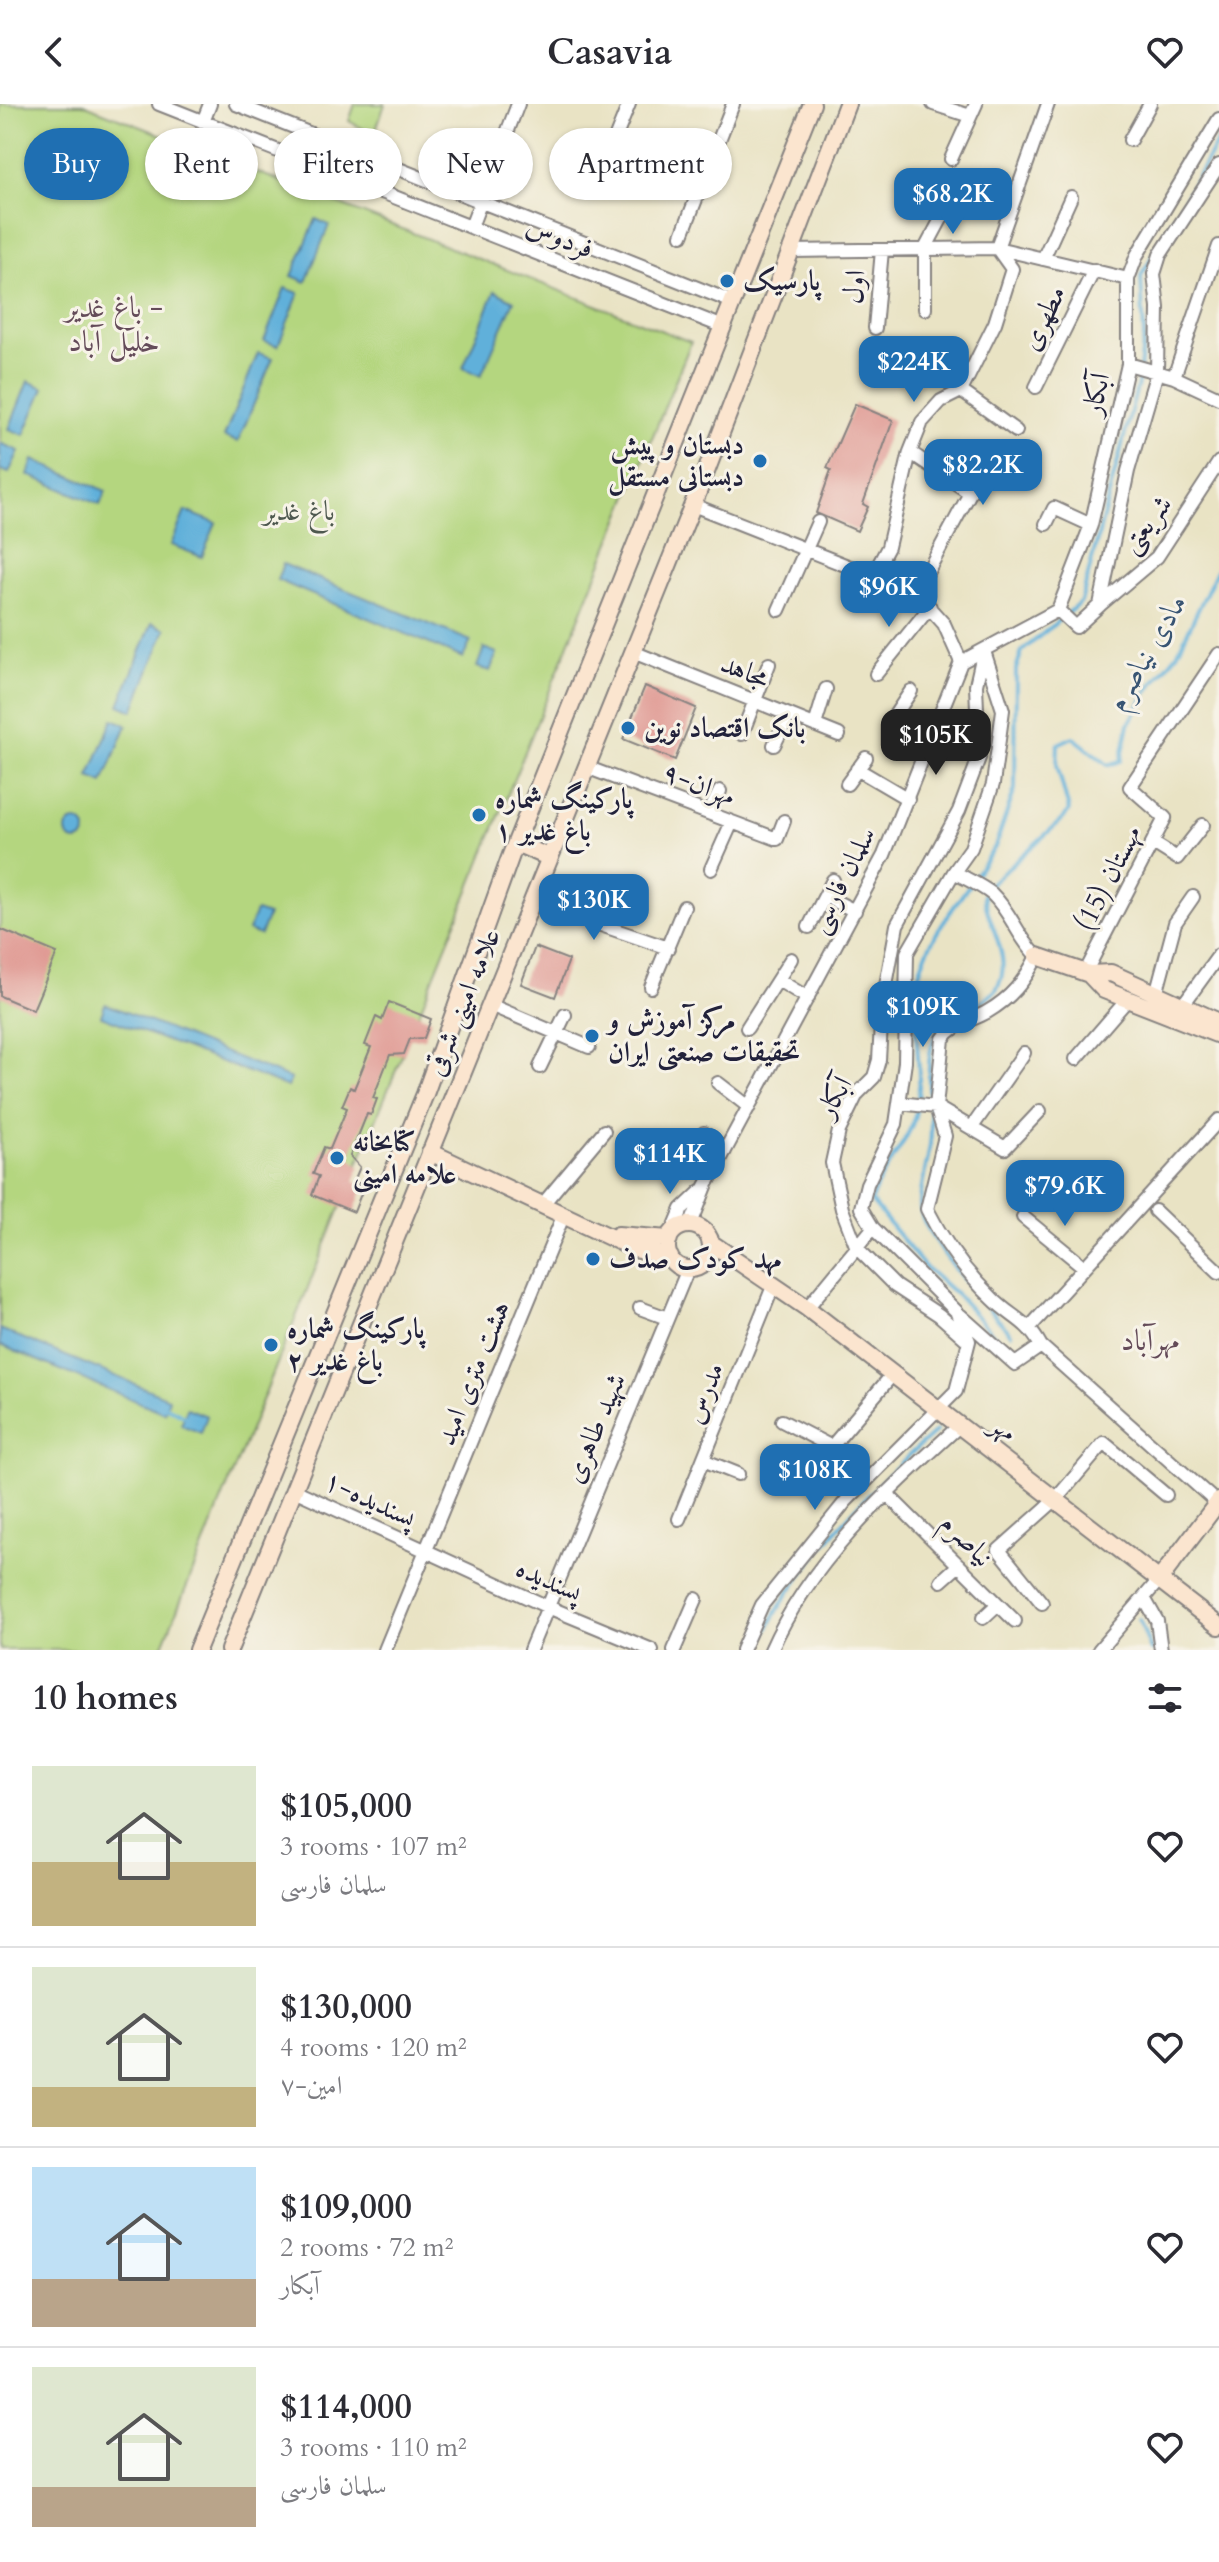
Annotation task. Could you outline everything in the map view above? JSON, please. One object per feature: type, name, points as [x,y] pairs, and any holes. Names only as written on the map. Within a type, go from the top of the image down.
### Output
[{"type":"main road","name":"علامه امینی شرقی","points":[[197,1650],[425,1094],[516,843],[730,301],[812,104]]},
{"type":"main road","name":"علامه امینی شرقی","points":[[229,1650],[693,505],[847,104]]},
{"type":"main road","points":[[516,843],[548,857]]},
{"type":"main road","points":[[1037,956],[1087,973],[1111,973],[1219,1022]]},
{"type":"main road","points":[[1087,973],[1104,990],[1219,1035]]},
{"type":"main road","points":[[430,1152],[635,1249],[670,1257],[677,1265],[695,1267],[710,1255],[711,1243],[707,1232],[691,1224],[670,1236],[604,1232]]},
{"type":"main road","points":[[670,1236],[670,1257]]},
{"type":"main road","name":"مهر","points":[[711,1243],[807,1308],[1219,1626]]},
{"type":"main road","name":"مهر","points":[[695,1267],[719,1264],[758,1272]]},
{"type":"main road","points":[[1159,1580],[1218,1502]]},
{"type":"street","name":"فردوس","points":[[159,104],[721,326]]},
{"type":"street","points":[[203,122],[210,104]]},
{"type":"street","name":"فردوس","points":[[236,104],[730,301]]},
{"type":"street","points":[[471,227],[518,104]]},
{"type":"street","points":[[619,128],[629,104]]},
{"type":"street","points":[[682,235],[733,104]]},
{"type":"street","points":[[933,104],[973,110],[951,159]]},
{"type":"street","points":[[997,248],[1048,104]]},
{"type":"street","points":[[1130,140],[1150,104]]},
{"type":"street","name":"آبکار","points":[[1058,610],[1091,525],[1128,364],[1128,279],[1137,255],[1219,119]]},
{"type":"street","name":"آبکار","points":[[1100,605],[1128,471],[1157,372],[1158,308],[1154,274],[1160,255],[1219,165]]},
{"type":"street","points":[[1205,190],[1219,195]]},
{"type":"street","points":[[1043,259],[1071,197]]},
{"type":"street","points":[[925,309],[925,249],[948,206]]},
{"type":"street","points":[[1174,377],[1219,246]]},
{"type":"street","points":[[792,251],[997,248],[1128,279]]},
{"type":"street","points":[[873,575],[888,547],[910,452],[922,422],[941,401],[961,391],[1007,292],[1012,269],[997,248]]},
{"type":"street","name":"اول","points":[[875,328],[882,250]]},
{"type":"street","name":"مطهری","points":[[1036,387],[1094,270]]},
{"type":"street","points":[[1128,364],[1174,377],[1219,398]]},
{"type":"street","points":[[961,391],[1016,431]]},
{"type":"street","points":[[910,452],[970,493],[916,593]]},
{"type":"street","name":"شریعتی","points":[[1100,605],[1157,557],[1219,462]]},
{"type":"street","points":[[693,505],[916,593],[944,624],[961,662],[1058,610],[1076,627],[1100,605]]},
{"type":"street","points":[[1046,524],[1054,508],[1091,525]]},
{"type":"street","points":[[779,610],[818,522]]},
{"type":"street","points":[[876,674],[930,607]]},
{"type":"street","name":"آبکار","points":[[873,1228],[861,1208],[867,1184],[896,1124],[905,1062],[907,953],[971,848],[981,822],[999,747],[1003,710],[984,651]]},
{"type":"street","name":"آبکار","points":[[969,1341],[939,1315],[895,1286],[857,1248],[842,1209],[832,1163],[839,1131],[857,1094],[874,1077],[897,925],[959,811],[979,758],[976,685],[984,651]]},
{"type":"street","name":"مجاهد","points":[[633,652],[839,735]]},
{"type":"street","name":"مهستان (15)","points":[[1087,973],[1165,818],[1130,787],[1219,654]]},
{"type":"street","name":"سلمان فارسی","points":[[691,1224],[706,1186],[884,855],[961,662]]},
{"type":"street","points":[[742,734],[769,664]]},
{"type":"street","points":[[815,725],[826,689]]},
{"type":"street","points":[[911,691],[891,721],[930,743]]},
{"type":"street","points":[[774,745],[789,715]]},
{"type":"street","points":[[847,784],[866,758]]},
{"type":"street","name":"۹-مهران","points":[[586,767],[777,839],[784,821]]},
{"type":"street","points":[[857,769],[908,799]]},
{"type":"street","points":[[709,813],[720,791]]},
{"type":"street","points":[[711,869],[732,822]]},
{"type":"street","points":[[1153,843],[1177,858],[1203,825]]},
{"type":"street","points":[[954,872],[990,892],[1003,907],[1024,943],[1037,956],[1024,984],[987,1012],[950,1029],[943,1039],[936,1107],[945,1136],[927,1209],[950,1247],[994,1301],[1031,1326],[1041,1346],[1218,1502]]},
{"type":"street","points":[[809,927],[833,880]]},
{"type":"street","points":[[825,896],[855,911]]},
{"type":"street","points":[[1156,994],[1175,923],[1193,897]]},
{"type":"street","points":[[531,901],[668,948]]},
{"type":"street","points":[[651,987],[684,907]]},
{"type":"street","points":[[1182,1006],[1219,955]]},
{"type":"street","points":[[747,1028],[791,959]]},
{"type":"street","points":[[778,980],[808,998]]},
{"type":"street","points":[[1076,1059],[1127,1000]]},
{"type":"street","points":[[490,1005],[589,1047]]},
{"type":"street","points":[[540,1067],[565,1015]]},
{"type":"street","points":[[972,1127],[1024,1053]]},
{"type":"street","points":[[718,1083],[749,1107]]},
{"type":"street","points":[[899,1103],[936,1107],[1005,1148],[1040,1111]]},
{"type":"street","points":[[1031,1326],[1219,1120]]},
{"type":"street","points":[[543,1204],[604,1131]]},
{"type":"street","points":[[704,1133],[725,1151]]},
{"type":"street","name":"سلمان فارسی","points":[[670,1236],[682,1209],[706,1186]]},
{"type":"street","points":[[1155,1211],[1219,1272]]},
{"type":"street","name":"هشت متری امید","points":[[385,1650],[564,1214]]},
{"type":"street","points":[[1023,1217],[1084,1267]]},
{"type":"street","points":[[807,1308],[873,1228],[956,1311],[1015,1364],[1041,1346]]},
{"type":"street","name":"شهید طاهری","points":[[530,1650],[667,1318],[695,1267]]},
{"type":"street","name":"مدرس","points":[[679,1519],[774,1284]]},
{"type":"street","points":[[640,1308],[667,1318]]},
{"type":"street","points":[[742,1650],[762,1605],[846,1501],[956,1391],[969,1341],[956,1311]]},
{"type":"street","points":[[822,1458],[892,1375]]},
{"type":"street","points":[[782,1421],[832,1447]]},
{"type":"street","points":[[771,1650],[785,1618],[865,1514],[959,1426]]},
{"type":"street","points":[[1042,1603],[999,1550],[1056,1499],[1104,1443],[1166,1495]]},
{"type":"street","points":[[703,1460],[738,1474]]},
{"type":"street","name":"۱-پسندیده","points":[[294,1490],[426,1551]]},
{"type":"street","name":"نیاصرم","points":[[886,1493],[1015,1621]]},
{"type":"street","name":"پسندیده","points":[[426,1551],[652,1650]]},
{"type":"street","points":[[941,1581],[959,1565]]},
{"type":"street","points":[[1099,1650],[1159,1580]]},
{"type":"street","points":[[1144,1598],[1157,1621],[1161,1650]]},
{"type":"street","points":[[674,1650],[696,1599]]},
{"type":"street","points":[[983,1618],[998,1604]]},
{"type":"green space","name":"باغ غدیر","points":[[0,104],[83,104],[145,128],[145,200],[258,200],[258,173],[274,179],[274,200],[328,200],[691,342],[161,1650],[0,1650]]},
{"type":"green space","points":[[355,104],[385,104],[376,128],[362,128],[349,121]]},
{"type":"water","points":[[316,219],[329,225],[306,282],[292,276]]},
{"type":"water","points":[[285,288],[299,293],[278,346],[264,341]]},
{"type":"water","points":[[495,291],[514,301],[481,376],[463,368]]},
{"type":"water","points":[[258,353],[273,358],[238,442],[224,437]]},
{"type":"water","points":[[28,381],[44,388],[24,435],[9,429]]},
{"type":"water","points":[[0,443],[19,451],[9,473],[0,470]]},
{"type":"water","points":[[33,460],[106,491],[100,505],[28,475]]},
{"type":"water","points":[[185,511],[216,523],[202,557],[171,545]]},
{"type":"water","points":[[283,564],[471,641],[463,658],[277,580]]},
{"type":"water","points":[[152,623],[166,629],[133,711],[119,705]]},
{"type":"water","points":[[484,648],[497,653],[490,671],[477,667]]},
{"type":"water","points":[[113,719],[127,725],[103,783],[89,777]]},
{"type":"water","points":[[76,821],[83,824],[86,831],[83,838],[76,841],[69,838],[66,831],[69,824]]},
{"type":"water","points":[[256,911],[268,915],[260,935],[248,931]]},
{"type":"water","points":[[105,1004],[291,1079],[287,1087],[101,1016]]},
{"type":"water","points":[[0,1329],[169,1398],[165,1413],[0,1345]]},
{"type":"water","points":[[187,1408],[207,1416],[201,1433],[181,1425]]},
{"type":"building","points":[[855,404],[893,420],[863,504],[868,507],[857,531],[816,513],[831,470],[827,468]]},
{"type":"building","points":[[645,686],[696,708],[675,760],[623,739]]},
{"type":"building","points":[[0,929],[57,953],[33,1010],[0,996]]},
{"type":"building","points":[[535,947],[569,960],[555,997],[521,984]]},
{"type":"building","points":[[389,1002],[431,1019],[424,1038],[410,1039],[404,1054],[390,1055],[373,1098],[377,1099],[371,1115],[367,1114],[350,1156],[360,1167],[354,1181],[359,1183],[357,1189],[362,1191],[354,1212],[312,1195],[319,1176],[313,1174],[324,1147],[330,1149],[347,1108],[342,1106],[350,1087],[354,1089],[371,1047],[365,1045],[376,1017],[382,1020]]},
{"type":"waterway","points":[[974,877],[995,847],[1015,789],[1016,669],[1022,651],[1081,602],[1138,384],[1144,336],[1141,276],[1219,139]]},
{"type":"waterway","name":"مادی نیاصرم","points":[[1011,1334],[957,1271],[923,1218],[920,1196],[931,1141],[929,1066],[933,1040],[937,1029],[950,1015],[986,998],[999,984],[1003,962],[984,895],[990,884],[1064,818],[1069,810],[1057,765],[1058,744],[1073,737],[1108,765],[1121,761],[1129,724],[1148,690],[1177,654],[1219,566]]},
{"type":"waterway","points":[[969,885],[938,931],[920,969],[915,1000],[919,1072],[917,1108],[912,1125],[879,1181],[871,1201],[924,1266],[960,1298],[1002,1344]]},
{"type":"waterway","points":[[167,1407],[184,1416]]},
{"type":"waterway","points":[[758,1650],[772,1621],[811,1561],[860,1504],[936,1431]]},
{"type":"waterway","points":[[1139,1620],[1151,1650]]},
{"type":"place","name":"پارسیک","points":[[727,281]]},
{"type":"place","name":"دبستان و پیش دبستانی مستقل","points":[[760,461]]},
{"type":"place","name":"بانک اقتصاد نوین","points":[[628,728]]},
{"type":"place","name":"پارکینگ شماره ۱ باغ غدیر","points":[[479,815]]},
{"type":"place","name":"مرکز آموزش و تحقیقات صنعتی ایران","points":[[592,1036]]},
{"type":"place","name":"کتابخانه علامه امینی","points":[[337,1158]]},
{"type":"place","name":"مهد کودک صدف","points":[[593,1259]]},
{"type":"place","name":"پارکینگ شماره ۲ باغ غدیر","points":[[271,1345]]},
{"type":"district","name":"باغ غدیر - خلیل آباد","points":[[114,324]]},
{"type":"district","name":"مهرآباد","points":[[1150,1340]]}]
